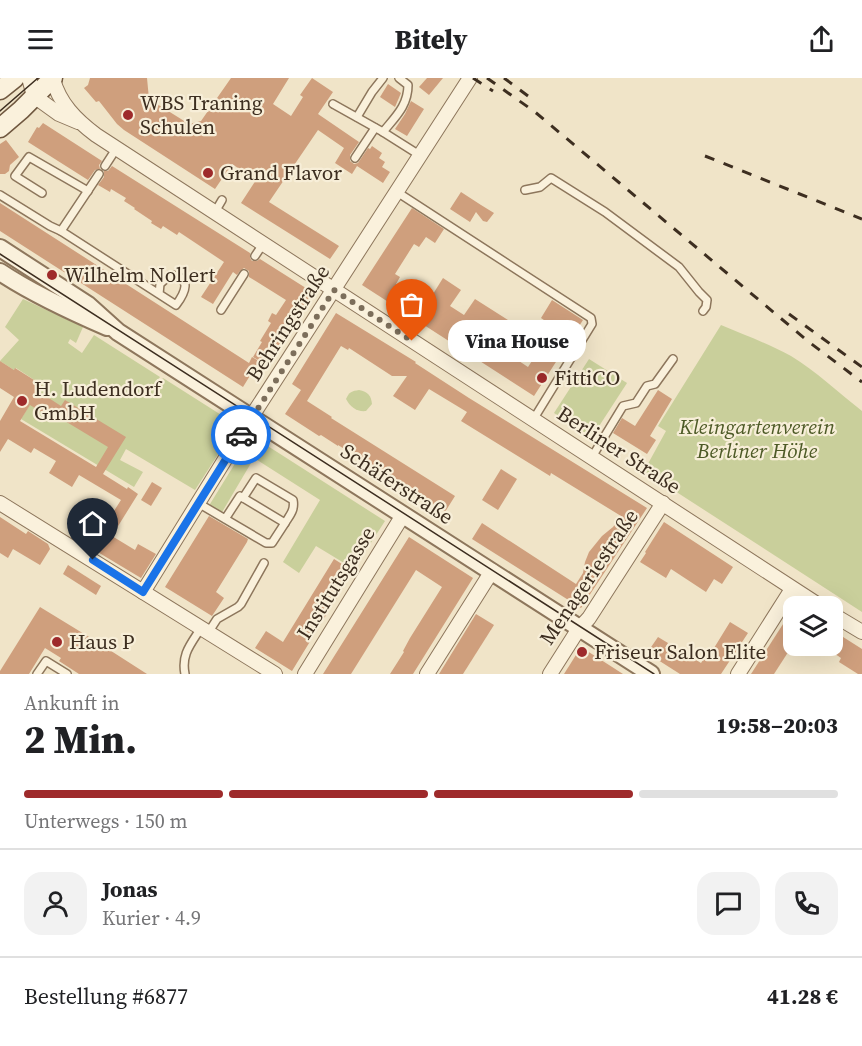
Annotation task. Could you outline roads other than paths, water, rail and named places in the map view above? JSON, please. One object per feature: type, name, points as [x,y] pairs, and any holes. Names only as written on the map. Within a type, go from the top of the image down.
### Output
[{"type":"main road","points":[[0,90],[15,78]]},
{"type":"main road","points":[[0,128],[53,78]]},
{"type":"street","points":[[29,78],[34,96]]},
{"type":"street","name":"Berliner Straße","points":[[53,78],[59,98],[79,122]]},
{"type":"street","name":"Behringstraße","points":[[143,592],[251,417],[470,78]]},
{"type":"street","name":"Berliner Straße","points":[[34,96],[59,114],[79,122],[116,148],[218,206],[263,244],[804,596]]},
{"type":"street","name":"Schäferstraße","points":[[0,248],[88,305],[118,332],[651,674]]},
{"type":"street","name":"Schäferstraße","points":[[0,272],[80,316],[118,332]]},
{"type":"street","points":[[0,503],[275,674]]},
{"type":"street","name":"Menageriestraße","points":[[550,674],[663,503]]},
{"type":"street","name":"Institutsgasse","points":[[305,674],[403,515]]},
{"type":"street","points":[[427,674],[492,572]]},
{"type":"street","points":[[738,674],[792,589]]},
{"type":"street","points":[[843,621],[862,632]]},
{"type":"lane","points":[[357,117],[372,92],[384,78]]},
{"type":"lane","points":[[383,132],[404,106],[408,96],[408,85],[399,78]]},
{"type":"lane","points":[[333,104],[421,156]]},
{"type":"lane","points":[[354,158],[375,128]]},
{"type":"lane","points":[[105,166],[116,148]]},
{"type":"lane","points":[[42,193],[15,176],[29,157],[88,191]]},
{"type":"lane","points":[[61,231],[99,174]]},
{"type":"lane","points":[[525,190],[540,187],[551,178],[605,212],[679,267],[707,300],[703,311]]},
{"type":"lane","points":[[397,192],[591,318],[592,324],[533,420]]},
{"type":"lane","points":[[0,195],[61,231],[176,305],[186,287],[183,280],[170,275],[160,284],[159,294]]},
{"type":"lane","points":[[255,256],[263,244]]},
{"type":"lane","points":[[221,310],[244,274]]},
{"type":"lane","points":[[592,457],[623,406],[636,403],[647,386],[655,384],[673,359]]},
{"type":"lane","points":[[198,503],[266,543],[272,543],[293,510],[293,500],[256,478],[243,498]]},
{"type":"lane","points":[[225,519],[240,496],[285,523]]},
{"type":"lane","points":[[186,674],[184,665],[186,652],[217,619],[241,604],[264,563]]},
{"type":"lane","points":[[37,674],[46,661],[67,674]]},
{"type":"tram line","points":[[0,111],[38,78]]},
{"type":"tram line","points":[[0,254],[654,674]]},
{"type":"railway","points":[[473,78],[493,91]]},
{"type":"railway","points":[[487,78],[535,112],[809,342],[862,382]]},
{"type":"railway","points":[[504,78],[536,102]]},
{"type":"railway","points":[[705,156],[862,219]]},
{"type":"railway","points":[[789,314],[862,367]]},
{"type":"place","name":"WBS Traning Schulen","points":[[128,115]]},
{"type":"place","name":"Grand Flavor","points":[[208,173]]},
{"type":"place","name":"Wilhelm Nollert","points":[[52,275]]},
{"type":"place","name":"Vina House","points":[[412,341]]},
{"type":"place","name":"FittiCO","points":[[542,378]]},
{"type":"place","name":"H. Ludendorf GmbH","points":[[22,401]]},
{"type":"place","name":"Haus P","points":[[57,642]]},
{"type":"place","name":"Friseur Salon Elite","points":[[582,652]]},
{"type":"park label","name":"Kleingartenverein Berliner Höhe","points":[[757,439]]}]
